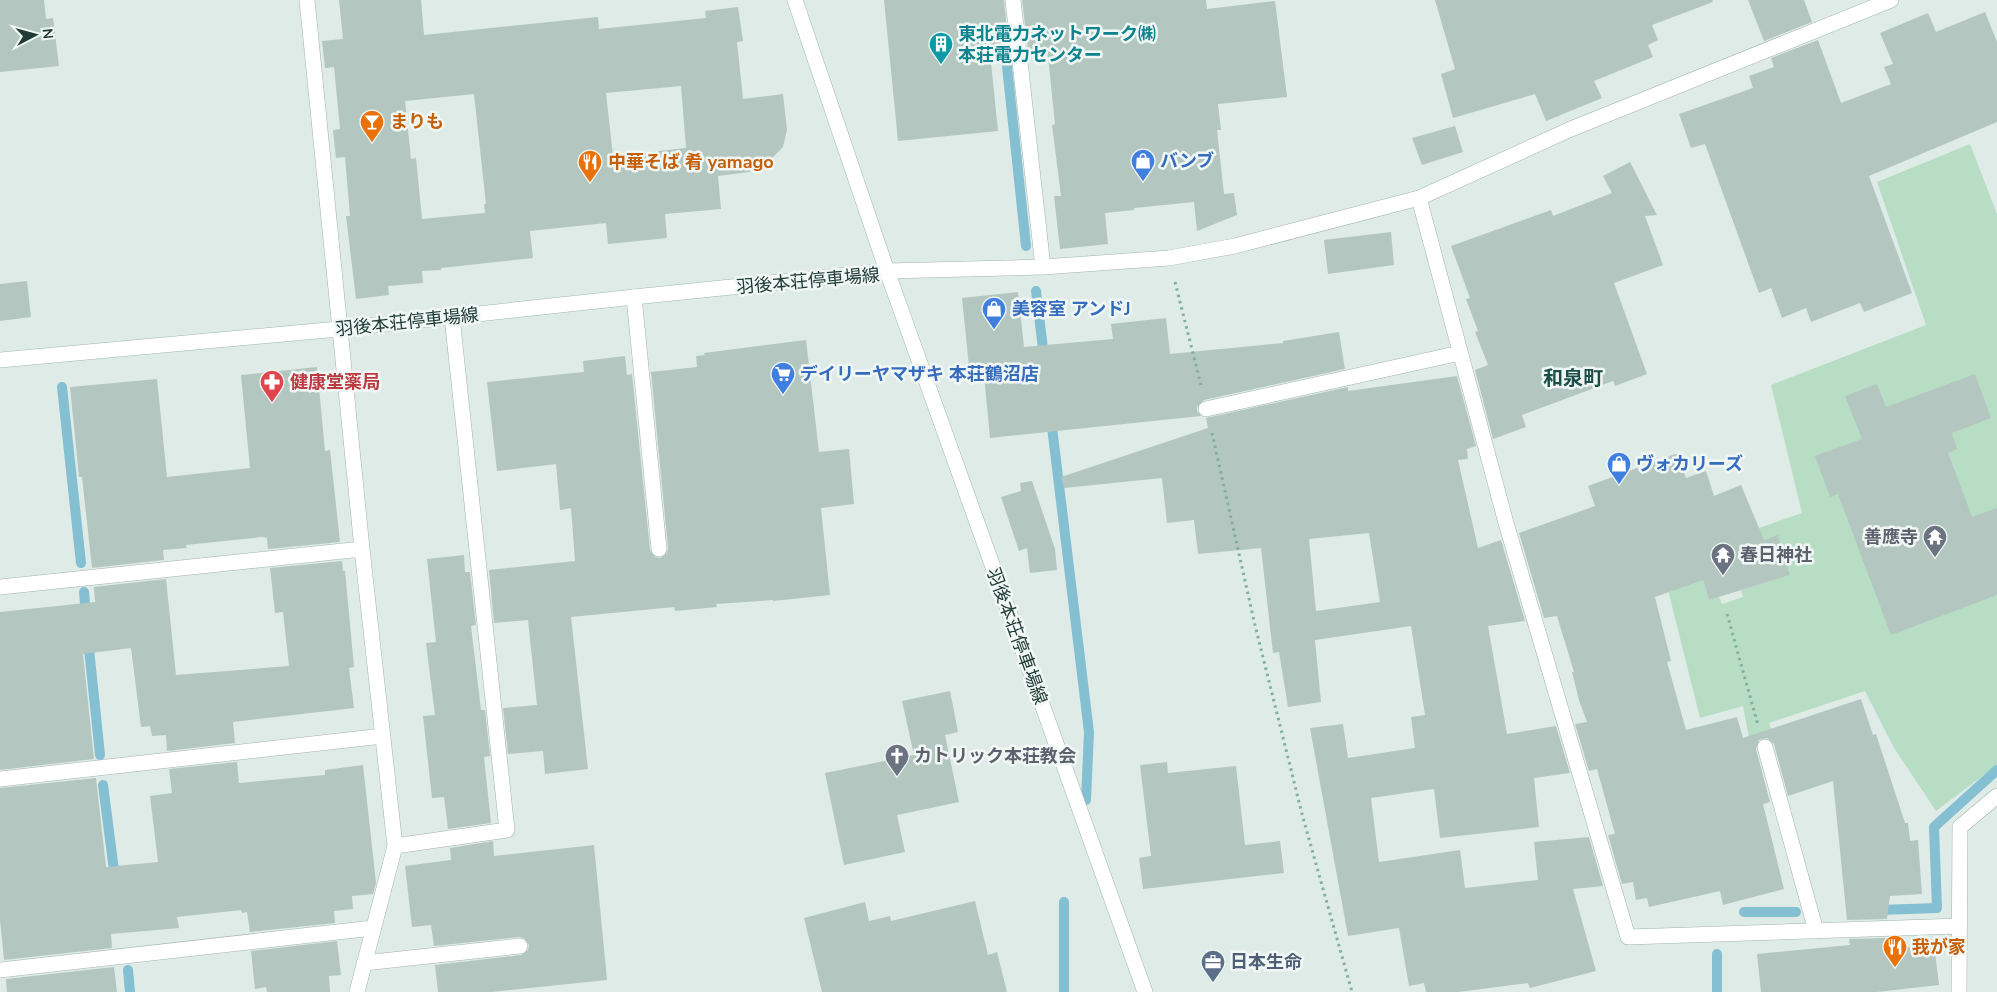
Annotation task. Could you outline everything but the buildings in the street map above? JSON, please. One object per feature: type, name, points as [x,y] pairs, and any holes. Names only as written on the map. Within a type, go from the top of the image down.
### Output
[{"type":"street","points":[[308,0],[339,329],[395,846],[356,992]]},
{"type":"street","points":[[795,0],[887,271],[1043,267],[1169,258],[1235,246],[1418,198],[1571,128],[1891,0]]},
{"type":"street","points":[[1013,0],[1043,267]]},
{"type":"street","points":[[1418,198],[1506,523],[1628,937],[1959,926]]},
{"type":"street","name":"羽後本荘停車場線","points":[[0,360],[339,329],[634,296],[887,271],[1145,992]]},
{"type":"street","points":[[634,296],[659,549]]},
{"type":"street","points":[[395,846],[507,830],[452,317]]},
{"type":"street","points":[[1206,409],[1460,353]]},
{"type":"street","points":[[0,586],[362,549]]},
{"type":"street","points":[[0,779],[383,736]]},
{"type":"street","points":[[1764,747],[1816,931]]},
{"type":"street","points":[[1959,992],[1960,828],[1997,796]]},
{"type":"street","points":[[0,970],[373,928]]},
{"type":"street","points":[[364,963],[520,946]]},
{"type":"path","points":[[1169,258],[1206,409],[1254,621],[1302,814],[1352,992]]},
{"type":"path","points":[[1727,614],[1764,747]]},
{"type":"green space","points":[[1970,144],[1997,214],[1997,765],[1936,811],[1894,748],[1865,691],[1769,723],[1772,732],[1749,738],[1743,706],[1700,718],[1661,562],[1802,513],[1771,385],[1926,325],[1877,182]],"holes":[[[1778,536],[1790,575],[1741,590],[1743,597],[1722,604],[1719,597],[1709,600],[1697,560]]]},
{"type":"waterway","points":[[1004,38],[1026,246]]},
{"type":"waterway","points":[[1036,291],[1044,357]]},
{"type":"waterway","points":[[62,387],[81,563]]},
{"type":"waterway","points":[[1051,419],[1089,732],[1086,800]]},
{"type":"waterway","points":[[84,592],[86,615]]},
{"type":"waterway","points":[[88,639],[100,755]]},
{"type":"waterway","points":[[1880,910],[1937,908],[1934,827],[1997,770]]},
{"type":"waterway","points":[[103,785],[115,878]]},
{"type":"waterway","points":[[1064,902],[1064,992]]},
{"type":"waterway","points":[[1744,912],[1796,912]]},
{"type":"waterway","points":[[1717,954],[1717,992]]},
{"type":"waterway","points":[[128,970],[130,992]]},
{"type":"place","name":"東北電力ネットワーク㈱ 本荘電力センター","points":[[941,65]]},
{"type":"place","name":"まりも","points":[[372,143]]},
{"type":"place","name":"バンブ","points":[[1143,182]]},
{"type":"place","name":"中華そば 肴 yamago","points":[[590,183]]},
{"type":"place","name":"美容室 アンドJ","points":[[994,330]]},
{"type":"place","name":"デイリーヤマザキ 本荘鶴沼店","points":[[783,395]]},
{"type":"place","name":"健康堂薬局","points":[[272,403]]},
{"type":"place","name":"ヴォカリーズ","points":[[1619,485]]},
{"type":"place","name":"善應寺","points":[[1935,558]]},
{"type":"place","name":"春日神社","points":[[1723,576]]},
{"type":"place","name":"カトリック本荘教会","points":[[897,777]]},
{"type":"place","name":"我が家","points":[[1895,968]]},
{"type":"place","name":"日本生命","points":[[1213,983]]},
{"type":"district","name":"和泉町","points":[[1573,378]]}]
